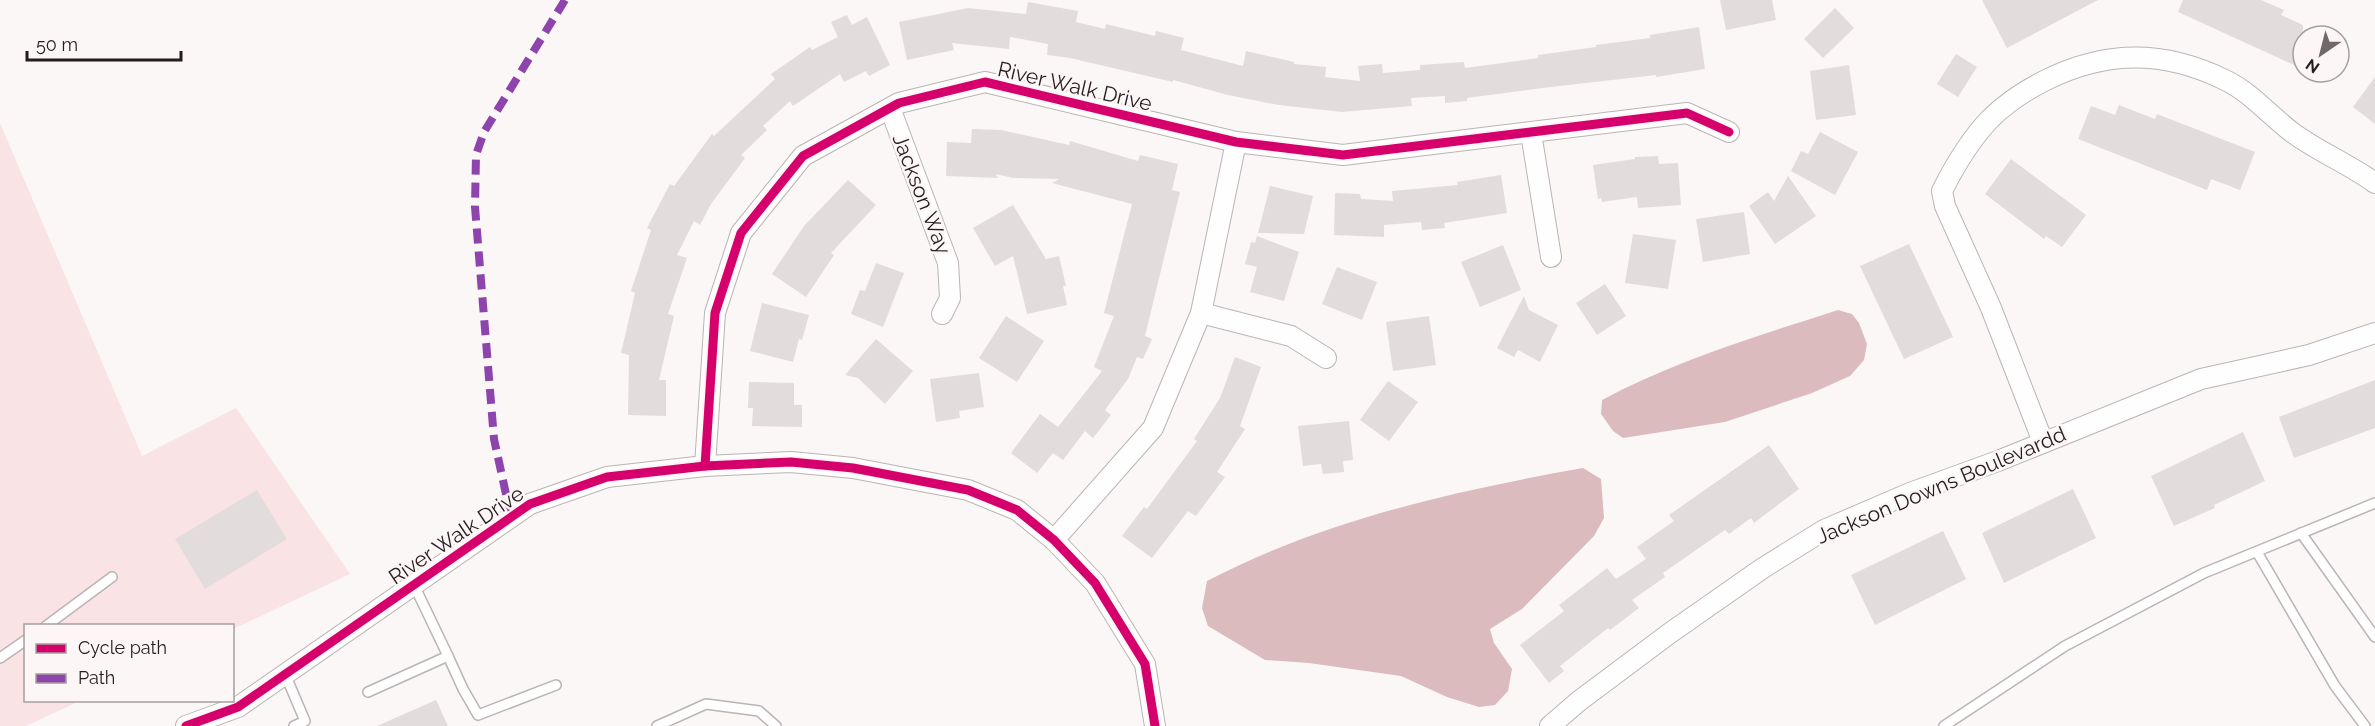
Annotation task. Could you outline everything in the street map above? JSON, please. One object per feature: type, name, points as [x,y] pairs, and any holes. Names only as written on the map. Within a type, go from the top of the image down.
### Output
[{"type":"street","points":[[2043,442],[1991,308],[1945,206],[1942,191],[1959,160],[1979,132],[1991,118],[2025,90],[2083,64],[2121,56],[2156,58],[2193,66],[2227,81],[2260,103],[2292,132],[2375,183]]},
{"type":"street","name":"River Walk Drive","points":[[186,726],[238,707],[530,504],[607,477],[705,466],[715,313],[741,233],[803,156],[899,103],[985,82],[1236,142],[1343,155],[1531,133]]},
{"type":"street","name":"Jackson Way","points":[[890,108],[948,263],[950,298],[942,314]]},
{"type":"street","points":[[1551,257],[1531,133],[1687,113],[1729,132]]},
{"type":"street","points":[[1054,540],[1153,428],[1201,313],[1236,142]]},
{"type":"street","points":[[1201,313],[1292,336],[1326,358]]},
{"type":"street","name":"Jackson Downs Boulevardd","points":[[1550,726],[1579,701],[1671,633],[1763,568],[1824,530],[1910,493],[1998,461],[2201,379],[2309,355],[2375,333]]},
{"type":"street","points":[[705,466],[791,462],[853,468],[968,490],[1017,510],[1054,540],[1095,583],[1145,664],[1155,726]]},
{"type":"lane","points":[[1944,726],[2064,646],[2204,573],[2375,503]]},
{"type":"lane","points":[[2301,533],[2375,637]]},
{"type":"lane","points":[[2257,552],[2335,686],[2365,726]]},
{"type":"lane","points":[[49,624],[112,577]]},
{"type":"lane","points":[[414,585],[463,689],[478,715],[556,685]]},
{"type":"lane","points":[[0,658],[24,641]]},
{"type":"lane","points":[[368,692],[448,656]]},
{"type":"lane","points":[[285,674],[305,721],[294,726]]},
{"type":"lane","points":[[657,726],[706,704],[759,711],[776,726]]},
{"type":"shaded area","points":[[0,123],[142,456],[236,408],[350,574],[234,629],[234,624],[24,624],[24,702],[78,702],[26,726],[0,726]]},
{"type":"shaded area","points":[[1838,310],[1852,314],[1859,323],[1867,344],[1864,360],[1850,376],[1812,393],[1725,422],[1623,438],[1613,431],[1601,414],[1602,400],[1659,373],[1718,350]]},
{"type":"shaded area","points":[[1583,468],[1601,479],[1604,518],[1594,536],[1522,609],[1490,629],[1494,643],[1512,669],[1508,691],[1495,705],[1479,707],[1447,697],[1401,676],[1309,663],[1265,660],[1208,626],[1202,608],[1207,581],[1251,560],[1297,541],[1390,510],[1486,487]]},
{"type":"building","points":[[1720,0],[1772,0],[1776,20],[1726,30]]},
{"type":"building","points":[[1982,0],[2098,0],[2007,48]]},
{"type":"building","points":[[2183,0],[2261,0],[2284,10],[2281,15],[2301,24],[2291,24],[2291,64],[2178,12]]},
{"type":"building","points":[[1028,2],[1078,11],[1076,22],[1105,29],[1106,24],[1155,36],[1156,31],[1184,38],[1181,50],[1243,66],[1246,51],[1294,62],[1294,64],[1326,67],[1325,77],[1360,81],[1358,66],[1382,64],[1383,73],[1420,70],[1420,65],[1464,62],[1465,68],[1538,58],[1538,55],[1650,38],[1650,35],[1699,27],[1705,69],[1656,77],[1656,75],[1467,98],[1467,101],[1445,103],[1445,96],[1411,98],[1412,106],[1342,112],[1279,105],[1228,95],[1173,80],[1173,82],[1070,58],[1047,55],[1048,44],[1010,37],[1009,49],[952,43],[954,50],[907,60],[899,22],[968,8],[1026,14]]},
{"type":"building","points":[[1835,8],[1854,28],[1823,58],[1804,39]]},
{"type":"building","points":[[847,15],[852,25],[867,17],[890,65],[869,76],[866,71],[844,82],[840,74],[793,106],[790,101],[763,126],[767,130],[741,155],[745,158],[711,204],[700,225],[694,221],[677,255],[687,258],[668,314],[674,316],[659,380],[666,380],[666,416],[628,415],[629,355],[621,353],[635,293],[631,291],[651,230],[647,228],[670,184],[674,186],[712,134],[714,136],[775,79],[771,74],[810,47],[812,50],[838,37],[831,22]]},
{"type":"building","points":[[1956,54],[1977,67],[1958,97],[1937,84]]},
{"type":"building","points":[[1849,65],[1856,115],[1816,120],[1810,71]]},
{"type":"building","points":[[2375,77],[2375,124],[2353,107]]},
{"type":"building","points":[[2119,105],[2155,119],[2157,114],[2255,152],[2240,190],[2211,179],[2207,190],[2078,139],[2091,106],[2115,115]]},
{"type":"building","points":[[972,129],[1001,130],[1069,145],[1070,141],[1138,161],[1140,155],[1178,164],[1172,190],[1180,192],[1145,336],[1152,339],[1143,359],[1137,357],[1128,379],[1105,410],[1111,415],[1093,438],[1085,431],[1063,460],[1053,453],[1037,473],[1011,453],[1040,414],[1058,427],[1102,371],[1094,367],[1114,316],[1104,313],[1132,204],[1052,183],[1059,179],[1013,178],[996,174],[998,178],[946,176],[947,142],[971,143]]},
{"type":"building","points":[[1820,132],[1858,152],[1835,195],[1791,171],[1801,151],[1808,154]]},
{"type":"building","points":[[1658,156],[1659,164],[1678,163],[1681,205],[1638,208],[1637,197],[1602,202],[1601,198],[1598,199],[1593,165],[1635,159],[1635,157]]},
{"type":"building","points":[[2011,159],[2086,215],[2062,247],[2046,236],[2044,239],[1985,194]]},
{"type":"building","points":[[1501,175],[1507,213],[1444,223],[1445,228],[1422,230],[1421,222],[1384,225],[1384,237],[1334,235],[1335,193],[1360,194],[1361,199],[1393,201],[1392,191],[1458,185],[1457,182]]},
{"type":"building","points":[[1788,176],[1816,216],[1775,244],[1749,206],[1768,192],[1774,201]]},
{"type":"building","points":[[848,180],[876,205],[831,253],[834,255],[806,297],[772,274],[804,226]]},
{"type":"building","points":[[1270,186],[1313,196],[1304,234],[1258,233]]},
{"type":"building","points":[[1013,205],[1046,259],[1059,256],[1066,286],[1063,286],[1067,305],[1027,314],[1013,256],[995,266],[973,228]]},
{"type":"building","points":[[1744,212],[1750,254],[1703,262],[1696,219]]},
{"type":"building","points":[[1633,234],[1676,240],[1668,289],[1625,283]]},
{"type":"building","points":[[1257,236],[1299,252],[1284,301],[1250,292],[1257,267],[1245,264],[1251,242],[1255,243]]},
{"type":"building","points":[[1909,244],[1953,337],[1904,359],[1860,266]]},
{"type":"building","points":[[1503,245],[1521,290],[1480,307],[1461,262]]},
{"type":"building","points":[[876,263],[904,273],[883,327],[851,314],[860,290],[865,291]]},
{"type":"building","points":[[1337,267],[1377,282],[1362,320],[1322,304]]},
{"type":"building","points":[[1605,284],[1626,316],[1597,335],[1576,303]]},
{"type":"building","points":[[1524,296],[1529,310],[1558,325],[1540,362],[1518,350],[1514,357],[1497,348]]},
{"type":"building","points":[[762,303],[809,315],[793,362],[750,351]]},
{"type":"building","points":[[1006,316],[1044,341],[1017,382],[979,358]]},
{"type":"building","points":[[1429,316],[1436,365],[1393,371],[1386,322]]},
{"type":"building","points":[[876,339],[913,371],[885,404],[858,378],[845,375]]},
{"type":"building","points":[[1235,357],[1261,367],[1240,426],[1245,429],[1217,472],[1225,477],[1196,516],[1188,511],[1152,558],[1122,536],[1144,507],[1147,509],[1197,441],[1194,439],[1220,398]]},
{"type":"building","points":[[979,373],[984,407],[959,411],[960,418],[936,422],[930,379]]},
{"type":"building","points":[[2375,380],[2375,428],[2294,458],[2279,417]]},
{"type":"building","points":[[1388,381],[1418,402],[1389,441],[1360,420]]},
{"type":"building","points":[[749,382],[794,383],[794,405],[802,405],[802,427],[752,426],[753,408],[748,408]]},
{"type":"building","points":[[1349,421],[1353,460],[1343,461],[1344,472],[1323,474],[1321,464],[1303,466],[1298,426]]},
{"type":"building","points":[[2243,432],[2265,481],[2214,505],[2215,508],[2174,526],[2151,476]]},
{"type":"building","points":[[1769,445],[1799,489],[1754,523],[1751,518],[1729,534],[1725,530],[1663,573],[1665,577],[1632,600],[1639,608],[1610,630],[1608,628],[1560,666],[1564,671],[1549,683],[1520,645],[1564,611],[1559,605],[1607,568],[1616,579],[1646,559],[1637,547],[1674,521],[1669,515]]},
{"type":"building","points":[[2073,489],[2096,538],[2004,583],[1982,533]]},
{"type":"building","points":[[257,490],[287,539],[205,589],[175,539]]},
{"type":"building","points":[[1943,531],[1966,579],[1875,625],[1851,575]]},
{"type":"building","points":[[436,700],[448,726],[377,726]]},
{"type":"marked path","points":[[511,517],[494,439],[475,207],[476,155],[484,132],[565,0]]},
{"type":"cycle path","points":[[705,466],[715,313],[741,233],[803,156],[899,103],[985,82],[1236,142],[1343,155],[1687,113],[1729,132]]},
{"type":"cycle path","points":[[186,726],[238,707],[530,504],[607,477],[705,466],[791,462],[853,468],[968,490],[1017,510],[1054,540],[1095,583],[1145,664],[1155,726]]}]
